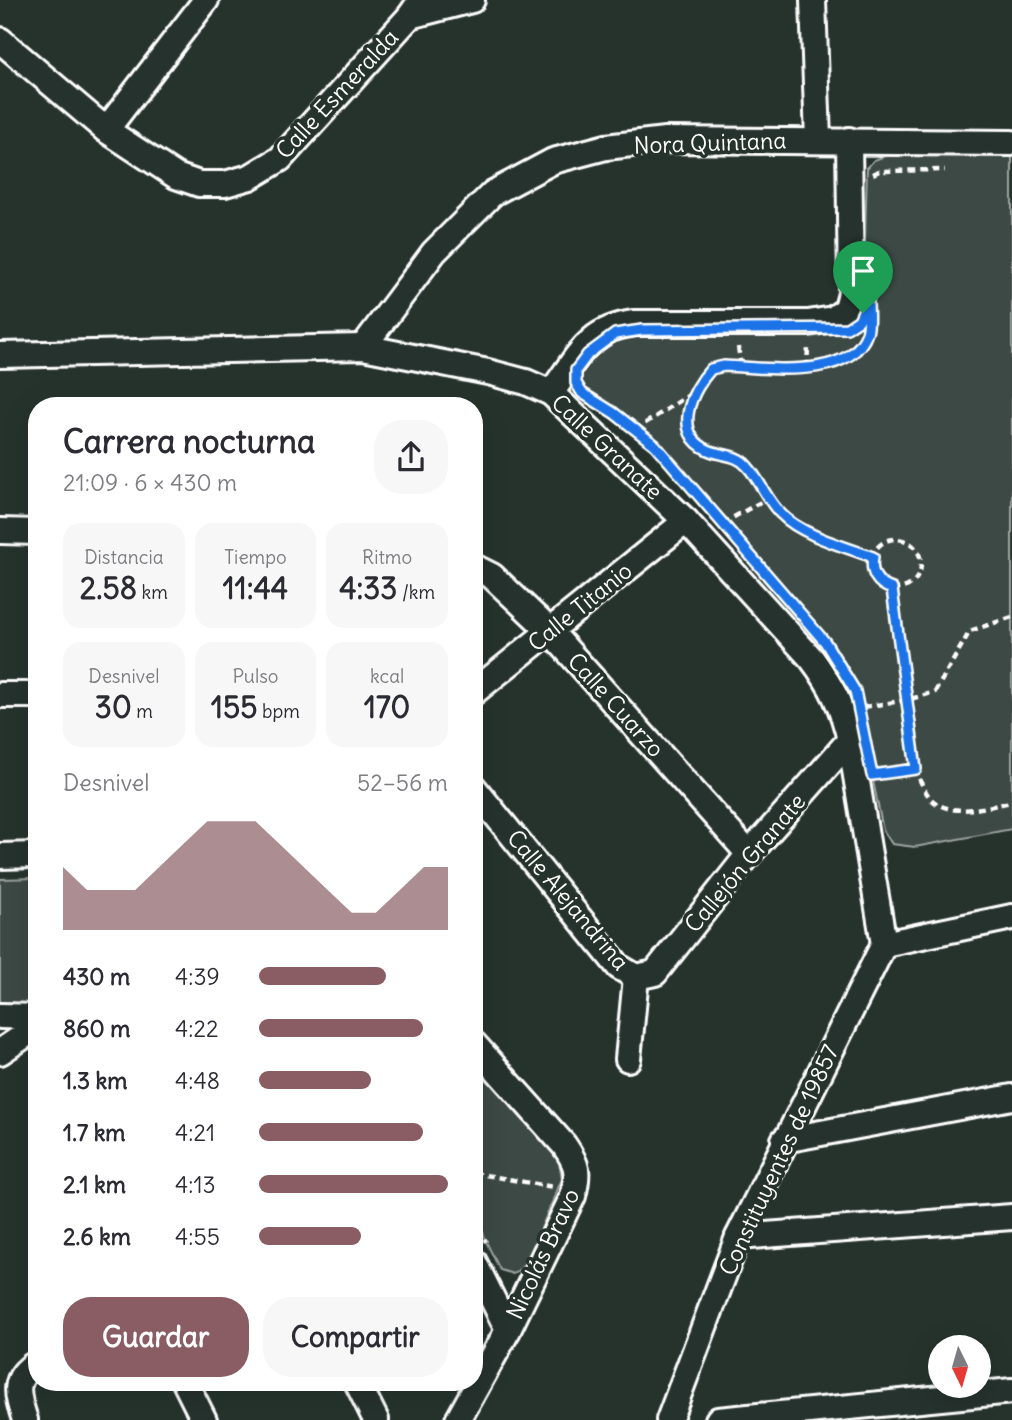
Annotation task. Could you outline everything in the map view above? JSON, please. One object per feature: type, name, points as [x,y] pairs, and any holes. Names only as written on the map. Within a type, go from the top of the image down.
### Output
[{"type":"street","points":[[106,130],[206,0]]},
{"type":"street","points":[[416,8],[472,0]]},
{"type":"street","points":[[813,0],[818,140]]},
{"type":"street","name":"Calle Esmeralda","points":[[0,40],[106,130],[176,176],[200,184],[225,184],[250,177],[280,159],[416,8]]},
{"type":"street","name":"Nora Quintana","points":[[363,347],[434,252],[493,193],[553,161],[606,147],[665,140],[1012,143]]},
{"type":"street","points":[[551,393],[593,337],[614,326],[634,323],[808,323],[833,319],[847,309],[851,293],[849,140]]},
{"type":"street","name":"Calle Granate","points":[[0,355],[363,347],[488,372],[551,393],[686,522],[829,681],[843,712],[850,740],[884,944]]},
{"type":"street","name":"Calle Titanio","points":[[483,685],[686,522]]},
{"type":"street","points":[[0,531],[28,532]]},
{"type":"street","name":"Calle Cuarzo","points":[[483,572],[492,576],[550,631],[749,854]]},
{"type":"street","points":[[0,695],[28,695]]},
{"type":"street","name":"Callejón Granate","points":[[636,978],[655,973],[749,854],[850,740]]},
{"type":"street","name":"Calle Alejandrina","points":[[483,799],[619,967],[636,978]]},
{"type":"street","points":[[0,856],[28,855]]},
{"type":"street","points":[[884,944],[1012,917]]},
{"type":"street","name":"Constituyentes de 19857","points":[[669,1420],[738,1237],[884,944]]},
{"type":"street","points":[[628,1059],[636,978]]},
{"type":"street","points":[[0,1016],[28,1017]]},
{"type":"street","points":[[0,1052],[28,1033]]},
{"type":"street","points":[[483,1054],[575,1161],[568,1183]]},
{"type":"street","points":[[784,1140],[1012,1097]]},
{"type":"street","name":"Nicolás Bravo","points":[[483,1375],[508,1330],[573,1195],[568,1183]]},
{"type":"street","points":[[738,1237],[1012,1217]]},
{"type":"street","points":[[483,1258],[508,1330]]},
{"type":"street","points":[[25,1420],[18,1399],[19,1383],[28,1369]]},
{"type":"street","points":[[190,1391],[204,1420]]},
{"type":"street","points":[[362,1391],[376,1420]]},
{"type":"street","name":"Nicolás Bravo","points":[[458,1420],[474,1391]]},
{"type":"street","points":[[718,1420],[1012,1391]]},
{"type":"path","points":[[871,179],[873,174],[879,171],[956,169]]},
{"type":"path","points":[[868,311],[868,331],[863,341],[843,360],[807,368],[724,366],[711,369],[696,391],[686,415],[687,425],[699,446],[740,459],[780,514],[796,526],[873,557]]},
{"type":"path","points":[[635,430],[696,391]]},
{"type":"path","points":[[603,407],[655,445],[706,503]]},
{"type":"path","points":[[723,523],[770,497]]},
{"type":"path","points":[[714,513],[731,533]]},
{"type":"path","points":[[893,539],[903,540],[915,547],[920,556],[920,574],[907,587],[892,589],[875,577],[872,571],[873,557],[880,545],[893,539]]},
{"type":"path","points":[[892,589],[917,774],[932,800],[946,808],[963,810],[1012,802]]},
{"type":"path","points":[[861,713],[859,707],[907,700],[931,694],[939,689],[970,631],[1012,617]]},
{"type":"path","points":[[872,775],[916,769]]},
{"type":"path","points":[[483,1174],[568,1183]]},
{"type":"shaded area","points":[[1012,153],[1012,829],[915,847],[892,844],[883,830],[855,691],[825,642],[655,445],[614,413],[582,393],[576,383],[576,370],[615,334],[642,330],[847,328],[854,325],[863,313],[867,168],[874,160],[888,155]]},
{"type":"shaded area","points":[[28,878],[28,1004],[0,1002],[0,879]]},
{"type":"shaded area","points":[[483,1066],[559,1161],[562,1179],[526,1264],[513,1274],[500,1270],[483,1235]]},
{"type":"route","points":[[868,301],[868,331],[857,349],[843,360],[807,368],[724,366],[711,369],[692,398],[686,415],[687,425],[699,446],[740,459],[780,514],[796,526],[873,557],[872,571],[875,577],[892,589],[916,769],[872,775],[855,691],[825,642],[655,445],[614,413],[582,393],[576,383],[576,370],[588,354],[615,334],[642,330],[847,328],[854,326],[863,313],[868,301]]}]
